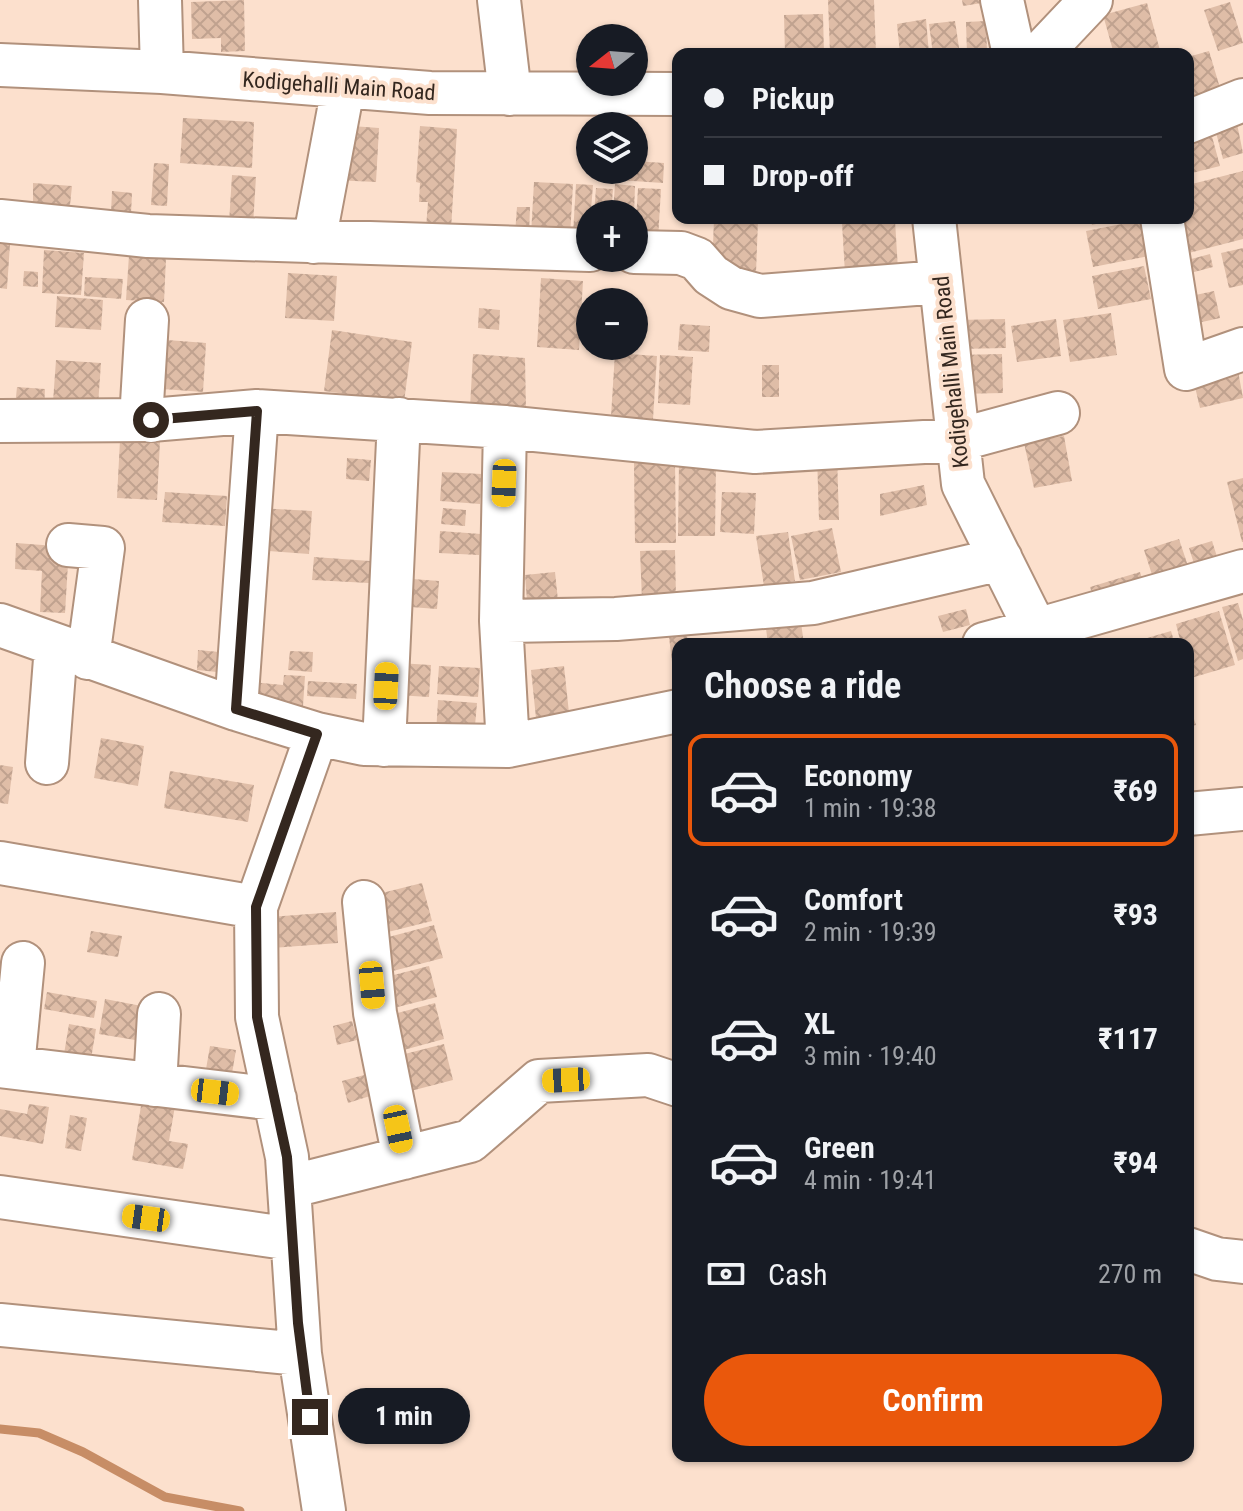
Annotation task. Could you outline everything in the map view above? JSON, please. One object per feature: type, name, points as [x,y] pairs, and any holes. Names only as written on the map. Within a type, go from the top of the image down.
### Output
[{"type":"street","points":[[160,0],[162,72]]},
{"type":"street","points":[[499,0],[510,94]]},
{"type":"street","points":[[1002,0],[1013,48]]},
{"type":"street","points":[[1046,48],[1091,0]]},
{"type":"street","name":"Kodigehalli Main Road","points":[[0,65],[162,72],[430,93],[672,94]]},
{"type":"street","points":[[314,242],[343,88]]},
{"type":"street","points":[[1194,120],[1243,100]]},
{"type":"street","points":[[0,221],[148,236],[576,250]]},
{"type":"street","name":"Kodigehalli Main Road","points":[[935,224],[963,484],[1036,630]]},
{"type":"street","points":[[1163,224],[1186,369],[1243,349]]},
{"type":"street","points":[[648,252],[681,253],[697,259],[711,275],[731,288],[760,296],[941,282]]},
{"type":"street","points":[[141,420],[147,320]]},
{"type":"street","points":[[0,421],[141,420],[257,411],[505,427],[755,452],[958,440],[1058,413]]},
{"type":"street","points":[[236,709],[257,411]]},
{"type":"street","points":[[384,745],[399,419]]},
{"type":"street","points":[[505,427],[501,621],[508,746]]},
{"type":"street","points":[[47,763],[72,652],[103,548],[68,545]]},
{"type":"street","points":[[501,621],[616,619],[813,603],[1001,559]]},
{"type":"street","points":[[1006,638],[1243,571]]},
{"type":"street","points":[[0,625],[236,709],[317,734],[364,744],[508,746],[672,712]]},
{"type":"street","points":[[317,734],[256,907],[257,1017],[287,1157],[300,1354],[324,1511]]},
{"type":"street","points":[[1194,813],[1243,809]]},
{"type":"street","points":[[0,863],[256,907]]},
{"type":"street","points":[[364,902],[375,1013],[404,1158]]},
{"type":"street","points":[[23,963],[6,1066],[275,1099]]},
{"type":"street","points":[[155,1085],[159,1014]]},
{"type":"street","points":[[289,1187],[470,1141],[539,1081],[648,1075],[672,1083]]},
{"type":"street","points":[[0,1197],[292,1239]]},
{"type":"street","points":[[1194,1251],[1217,1259],[1243,1262]]},
{"type":"street","points":[[0,1325],[300,1354]]},
{"type":"building","points":[[244,0],[245,51],[221,52],[221,38],[192,39],[191,2]]},
{"type":"building","points":[[828,0],[874,0],[876,48],[830,48]]},
{"type":"building","points":[[962,0],[981,0],[982,3],[963,6]]},
{"type":"building","points":[[1230,2],[1243,43],[1218,51],[1204,10]]},
{"type":"building","points":[[1147,3],[1159,48],[1112,48],[1103,15]]},
{"type":"building","points":[[823,14],[824,48],[785,48],[784,15]]},
{"type":"building","points":[[926,19],[928,48],[899,48],[897,24]]},
{"type":"building","points":[[955,21],[959,48],[932,48],[929,24]]},
{"type":"building","points":[[986,21],[987,48],[967,48],[966,22]]},
{"type":"building","points":[[1209,51],[1223,98],[1194,107],[1194,55]]},
{"type":"building","points":[[183,118],[254,122],[252,168],[180,163]]},
{"type":"building","points":[[1236,119],[1243,153],[1223,159],[1214,125]]},
{"type":"building","points":[[338,125],[379,128],[376,182],[334,180]]},
{"type":"building","points":[[420,126],[457,129],[451,230],[426,228],[428,202],[419,202],[420,183],[416,182]]},
{"type":"building","points":[[1210,129],[1220,166],[1194,172],[1194,133]]},
{"type":"building","points":[[648,162],[664,163],[663,183],[648,182]]},
{"type":"building","points":[[154,163],[169,164],[167,206],[151,205]]},
{"type":"building","points":[[1243,171],[1243,239],[1181,255],[1173,224],[1194,224],[1194,183]]},
{"type":"building","points":[[232,175],[256,177],[253,225],[229,223]]},
{"type":"building","points":[[534,182],[573,184],[570,237],[531,235]]},
{"type":"building","points":[[33,183],[72,186],[70,205],[33,203]]},
{"type":"building","points":[[576,184],[593,185],[592,200],[576,200],[576,234],[573,234]]},
{"type":"building","points":[[615,184],[635,186],[634,200],[614,200]]},
{"type":"building","points":[[596,188],[613,189],[612,200],[595,200]]},
{"type":"building","points":[[638,188],[661,189],[658,239],[648,238],[648,200],[637,200]]},
{"type":"building","points":[[112,191],[132,193],[131,214],[111,213]]},
{"type":"building","points":[[517,207],[530,207],[529,235],[515,234]]},
{"type":"building","points":[[714,224],[758,224],[756,273],[712,271]]},
{"type":"building","points":[[842,224],[895,224],[898,270],[845,273]]},
{"type":"building","points":[[1122,224],[1143,224],[1149,256],[1093,267],[1086,231]]},
{"type":"building","points":[[0,244],[10,244],[7,289],[0,288]]},
{"type":"building","points":[[1243,248],[1243,285],[1229,288],[1221,253]]},
{"type":"building","points":[[44,250],[84,253],[81,295],[42,293]]},
{"type":"building","points":[[1210,254],[1213,267],[1183,275],[1180,262]]},
{"type":"building","points":[[129,255],[166,258],[164,302],[126,300]]},
{"type":"building","points":[[1144,266],[1151,299],[1098,309],[1092,276]]},
{"type":"building","points":[[24,271],[38,272],[38,287],[23,286]]},
{"type":"building","points":[[288,273],[337,276],[334,321],[285,318]]},
{"type":"building","points":[[85,277],[123,279],[121,299],[84,296]]},
{"type":"building","points":[[541,278],[583,281],[583,288],[576,288],[576,350],[537,347]]},
{"type":"building","points":[[1214,291],[1220,318],[1184,326],[1177,299]]},
{"type":"building","points":[[57,296],[103,300],[101,330],[55,327]]},
{"type":"building","points":[[479,308],[500,310],[499,330],[478,328]]},
{"type":"building","points":[[1111,313],[1117,355],[1070,362],[1063,320]]},
{"type":"building","points":[[1005,319],[1006,348],[958,349],[958,320]]},
{"type":"building","points":[[1056,319],[1061,356],[1017,362],[1011,326]]},
{"type":"building","points":[[680,324],[710,326],[709,352],[678,350]]},
{"type":"building","points":[[332,330],[412,342],[404,402],[324,391]]},
{"type":"building","points":[[167,340],[206,343],[203,392],[163,389]]},
{"type":"building","points":[[473,354],[525,358],[526,411],[470,407]]},
{"type":"building","points":[[1002,354],[1003,393],[958,394],[957,355]]},
{"type":"building","points":[[648,355],[657,356],[653,419],[611,416],[615,360],[648,360]]},
{"type":"building","points":[[660,355],[693,357],[690,405],[658,403]]},
{"type":"building","points":[[56,360],[101,363],[97,419],[52,416]]},
{"type":"building","points":[[1236,360],[1243,398],[1200,408],[1191,370]]},
{"type":"building","points":[[762,365],[779,365],[779,397],[762,397]]},
{"type":"building","points":[[17,387],[45,389],[44,409],[15,407]]},
{"type":"building","points":[[1064,436],[1072,481],[1034,488],[1024,443]]},
{"type":"building","points":[[120,440],[160,442],[157,500],[117,498]]},
{"type":"building","points":[[817,455],[837,456],[839,520],[819,520]]},
{"type":"building","points":[[347,458],[371,460],[369,481],[346,479]]},
{"type":"building","points":[[634,462],[675,462],[676,543],[635,543]]},
{"type":"building","points":[[679,462],[716,462],[715,536],[678,536]]},
{"type":"building","points":[[442,472],[482,474],[480,504],[440,501]]},
{"type":"building","points":[[1243,478],[1243,542],[1242,542],[1227,482]]},
{"type":"building","points":[[924,485],[927,505],[880,516],[880,494]]},
{"type":"building","points":[[165,492],[227,496],[225,526],[162,522]]},
{"type":"building","points":[[722,492],[756,493],[754,534],[720,532]]},
{"type":"building","points":[[258,508],[312,511],[309,554],[255,550]]},
{"type":"building","points":[[443,508],[466,510],[465,526],[441,524]]},
{"type":"building","points":[[832,528],[841,572],[800,580],[791,536]]},
{"type":"building","points":[[440,531],[481,534],[479,555],[439,553]]},
{"type":"building","points":[[788,532],[795,581],[764,586],[756,536]]},
{"type":"building","points":[[1179,539],[1190,572],[1155,584],[1144,550]]},
{"type":"building","points":[[1212,541],[1220,566],[1197,573],[1189,548]]},
{"type":"building","points":[[16,543],[69,547],[65,613],[40,612],[42,571],[15,569]]},
{"type":"building","points":[[675,550],[676,599],[642,600],[640,551]]},
{"type":"building","points":[[314,557],[370,561],[369,583],[312,580]]},
{"type":"building","points":[[555,572],[559,610],[528,613],[525,575]]},
{"type":"building","points":[[1140,572],[1146,591],[1096,606],[1090,587]]},
{"type":"building","points":[[399,578],[439,581],[437,609],[397,606]]},
{"type":"building","points":[[1238,603],[1243,620],[1243,659],[1238,661],[1222,607]]},
{"type":"building","points":[[966,609],[970,625],[943,632],[938,616]]},
{"type":"building","points":[[1219,611],[1235,665],[1194,677],[1194,638],[1180,638],[1176,624]]},
{"type":"building","points":[[800,616],[803,638],[767,638],[765,621]]},
{"type":"building","points":[[1171,631],[1173,638],[1147,638]]},
{"type":"building","points":[[687,635],[687,638],[672,638],[672,662],[669,637]]},
{"type":"building","points":[[198,650],[219,652],[217,672],[197,670]]},
{"type":"building","points":[[290,651],[313,652],[312,672],[288,670]]},
{"type":"building","points":[[398,663],[431,665],[429,697],[396,695]]},
{"type":"building","points":[[439,666],[480,668],[478,697],[437,694]]},
{"type":"building","points":[[564,666],[569,713],[536,718],[531,670]]},
{"type":"building","points":[[284,675],[305,676],[303,706],[249,703],[250,682],[283,685]]},
{"type":"building","points":[[308,681],[357,684],[356,699],[307,696]]},
{"type":"building","points":[[438,700],[477,703],[474,737],[436,734]]},
{"type":"building","points":[[101,738],[144,746],[138,786],[94,778]]},
{"type":"building","points":[[0,765],[13,767],[8,804],[0,803]]},
{"type":"building","points":[[170,771],[254,785],[248,822],[164,808]]},
{"type":"building","points":[[422,883],[432,921],[380,934],[370,896]]},
{"type":"building","points":[[336,912],[338,943],[272,948],[270,917]]},
{"type":"building","points":[[434,925],[443,958],[389,972],[381,939]]},
{"type":"building","points":[[91,931],[122,936],[118,957],[87,952]]},
{"type":"building","points":[[429,966],[437,997],[382,1011],[374,980]]},
{"type":"building","points":[[47,992],[97,1001],[94,1018],[44,1009]]},
{"type":"building","points":[[105,999],[147,1007],[141,1041],[99,1034]]},
{"type":"building","points":[[435,1003],[444,1039],[389,1054],[379,1018]]},
{"type":"building","points":[[352,1021],[357,1040],[337,1045],[333,1026]]},
{"type":"building","points":[[69,1024],[96,1029],[90,1065],[63,1060]]},
{"type":"building","points":[[444,1044],[453,1080],[399,1094],[389,1058]]},
{"type":"building","points":[[210,1046],[236,1050],[231,1079],[205,1075]]},
{"type":"building","points":[[364,1075],[370,1096],[348,1103],[342,1081]]},
{"type":"building","points":[[142,1100],[175,1106],[169,1141],[188,1144],[183,1169],[132,1160]]},
{"type":"building","points":[[29,1104],[49,1107],[43,1144],[0,1136],[0,1109],[27,1114]]},
{"type":"building","points":[[70,1115],[87,1118],[81,1151],[65,1148]]},
{"type":"waterway","points":[[0,1429],[39,1433],[83,1452],[165,1497],[240,1511]]},
{"type":"route","points":[[151,420],[257,411],[236,709],[317,734],[256,907],[257,1017],[287,1157],[300,1354],[310,1417]]}]
